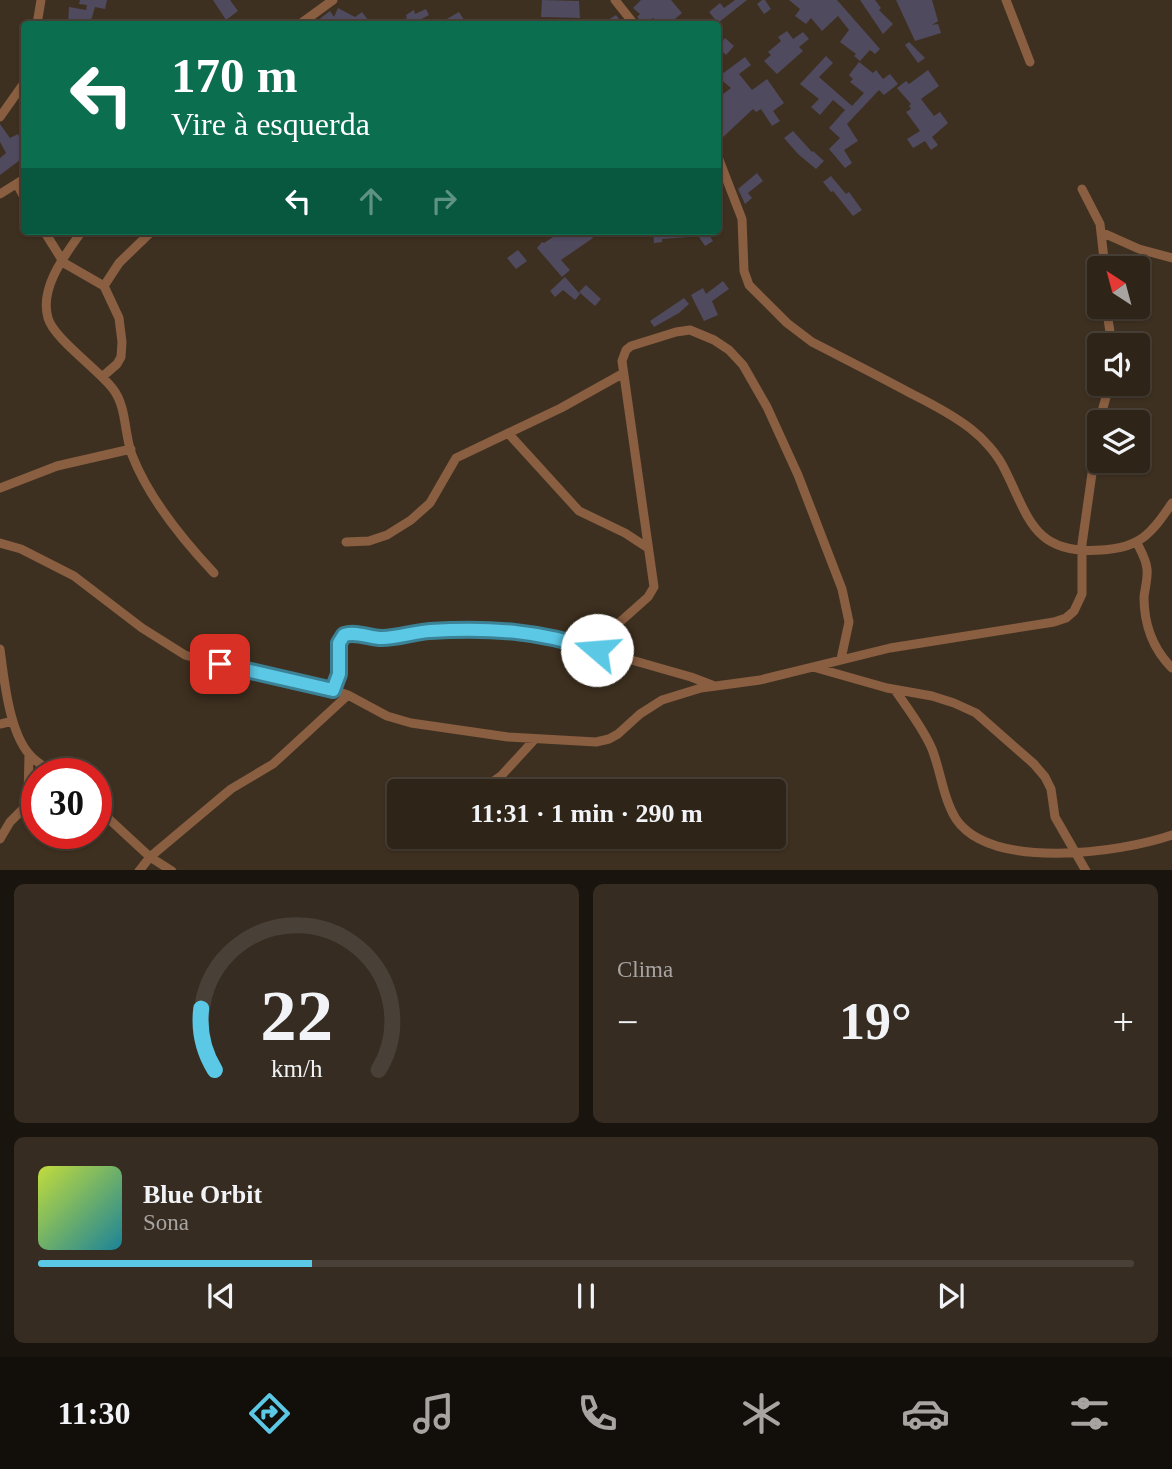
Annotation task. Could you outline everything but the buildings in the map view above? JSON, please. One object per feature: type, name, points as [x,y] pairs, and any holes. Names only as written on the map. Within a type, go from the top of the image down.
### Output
[{"type":"street","points":[[38,21],[41,0]]},
{"type":"street","points":[[304,21],[333,0]]},
{"type":"street","points":[[615,0],[632,21]]},
{"type":"street","points":[[1006,0],[1031,62]]},
{"type":"street","points":[[0,117],[21,87]]},
{"type":"street","points":[[721,165],[742,219],[744,271],[754,292],[797,332],[812,342],[942,410],[972,430],[1004,467],[1034,528],[1051,540],[1082,552],[1115,550],[1137,543],[1151,532],[1172,503]]},
{"type":"street","points":[[0,194],[21,181]]},
{"type":"street","points":[[1082,189],[1093,207],[1101,232],[1104,256]]},
{"type":"street","points":[[1101,232],[1139,249],[1172,258]]},
{"type":"street","points":[[46,235],[62,260],[71,268],[104,286],[119,318],[122,350],[117,364],[102,377]]},
{"type":"street","points":[[79,235],[52,276],[48,319],[117,395],[131,449],[167,519],[214,573]]},
{"type":"street","points":[[104,286],[119,263],[148,235]]},
{"type":"street","points":[[597,650],[611,630],[652,592],[654,581],[622,361],[626,350],[631,346],[690,330],[729,350],[743,365],[759,390],[798,475],[842,589],[849,622],[841,659]]},
{"type":"street","points":[[346,542],[377,539],[411,520],[435,496],[456,458],[561,408],[622,374]]},
{"type":"street","points":[[508,433],[579,511],[625,533],[648,548]]},
{"type":"street","points":[[0,488],[57,466],[131,449]]},
{"type":"street","points":[[0,543],[21,549],[74,576],[142,628],[185,654],[333,690],[387,716],[411,723],[580,743],[609,739],[662,701],[714,686],[760,680],[841,659],[924,642],[1066,618],[1079,604],[1082,594],[1082,552],[1092,473]]},
{"type":"street","points":[[1137,543],[1147,572],[1144,598],[1149,630],[1162,659],[1172,668]]},
{"type":"street","points":[[333,690],[339,674],[339,643],[344,635],[350,633],[382,638],[438,630],[514,631],[554,637],[714,686]]},
{"type":"street","points":[[0,649],[13,721],[29,754],[34,758]]},
{"type":"street","points":[[811,667],[895,690],[932,696],[976,713],[1034,764],[1048,783],[1055,817],[1086,870]]},
{"type":"street","points":[[895,690],[930,746],[951,809],[966,831],[989,845],[1007,852],[1076,854],[1121,849],[1172,835]]},
{"type":"street","points":[[139,870],[150,857],[231,789],[273,764],[348,695]]},
{"type":"street","points":[[0,724],[13,721]]},
{"type":"street","points":[[496,779],[535,739]]},
{"type":"street","points":[[0,839],[10,822],[26,806],[29,754]]},
{"type":"street","points":[[112,822],[150,857],[172,870]]},
{"type":"route","points":[[220,664],[333,690],[339,674],[339,643],[344,635],[350,633],[382,638],[438,630],[514,631],[537,633],[597,650]]}]
